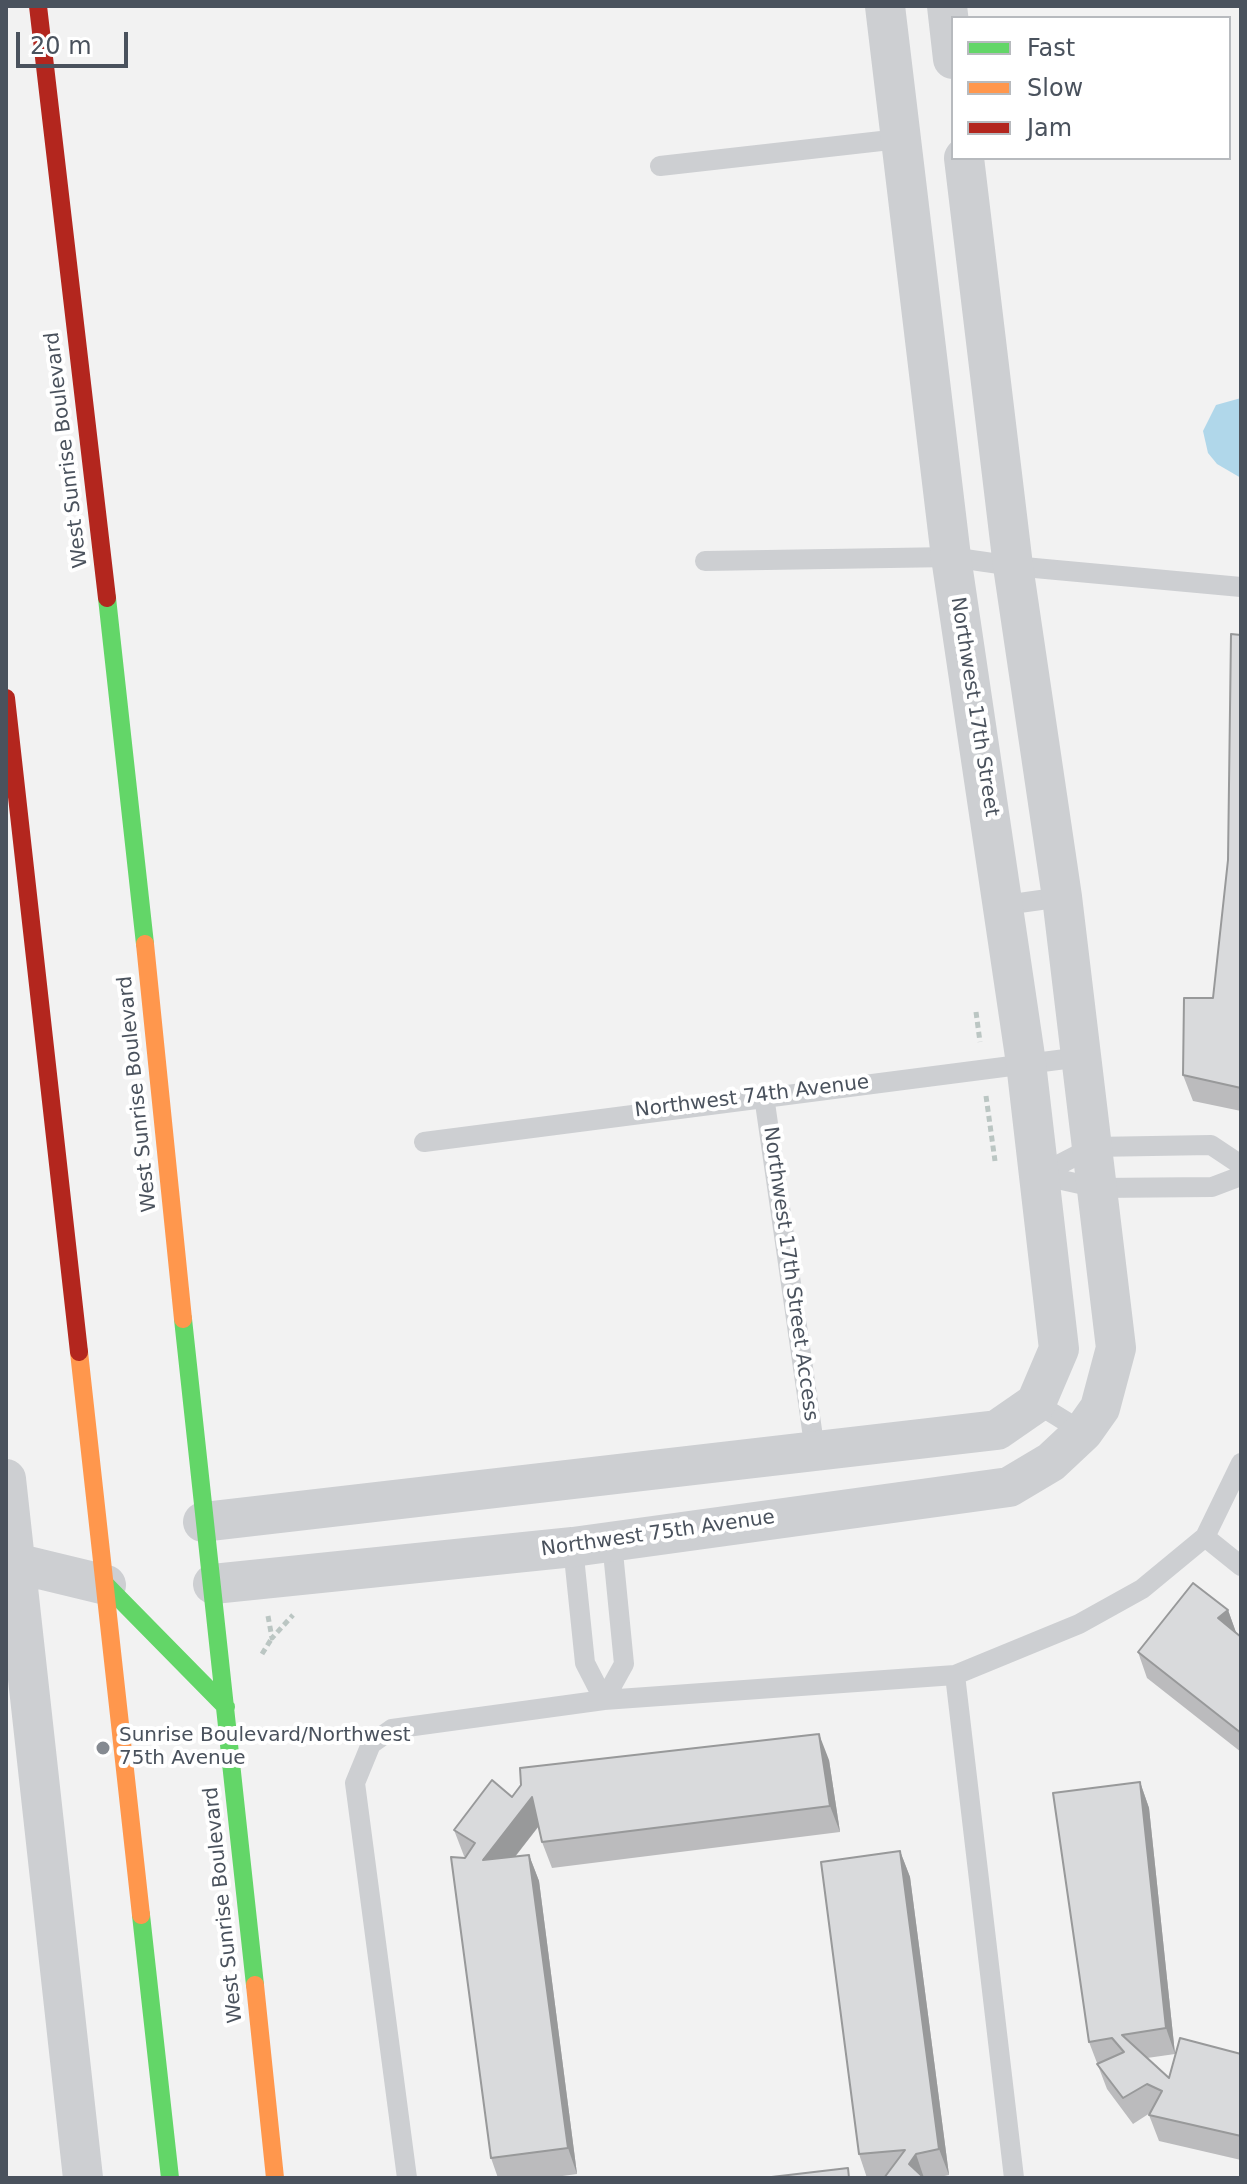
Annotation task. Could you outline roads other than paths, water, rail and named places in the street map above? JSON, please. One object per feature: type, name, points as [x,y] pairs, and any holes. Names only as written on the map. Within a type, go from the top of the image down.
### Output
[{"type":"highway","name":"West Sunrise Boulevard","points":[[38,6],[134,831],[203,1522],[213,1584],[275,2178]]},
{"type":"highway","points":[[6,698],[170,2178]]},
{"type":"highway","points":[[106,1585],[226,1707]]},
{"type":"street","name":"Northwest 17th Street","points":[[885,6],[951,557],[1005,905],[1059,1349],[1036,1403]]},
{"type":"street","points":[[947,6],[951,41]]},
{"type":"street","points":[[964,160],[1013,566],[1062,897],[1116,1348],[1100,1408],[1083,1432]]},
{"type":"street","points":[[203,1522],[997,1430],[1036,1403]]},
{"type":"street","name":"Northwest 75th Avenue","points":[[213,1584],[573,1547],[1009,1487],[1051,1462],[1083,1432]]},
{"type":"street","points":[[6,1479],[83,2178]]},
{"type":"street","points":[[15,1563],[106,1585]]},
{"type":"lane","points":[[660,166],[899,139]]},
{"type":"lane","points":[[705,561],[951,557],[1013,566],[1241,587]]},
{"type":"lane","points":[[1005,905],[1062,897]]},
{"type":"lane","name":"Northwest 74th Avenue","points":[[424,1142],[1081,1057]]},
{"type":"lane","name":"Northwest 17th Street Access","points":[[764,1096],[815,1451]]},
{"type":"lane","points":[[1039,1175],[1093,1147],[1211,1145],[1241,1165]]},
{"type":"lane","points":[[1039,1175],[1098,1188],[1212,1187],[1241,1176]]},
{"type":"lane","points":[[1036,1403],[1083,1432]]},
{"type":"lane","points":[[407,2178],[355,1783],[371,1744],[392,1729],[604,1700],[955,1675],[1079,1624],[1142,1589],[1205,1537],[1241,1463]]},
{"type":"lane","points":[[1205,1537],[1241,1566]]},
{"type":"lane","points":[[604,1700],[624,1664],[612,1542]]},
{"type":"lane","points":[[573,1547],[585,1663],[604,1700]]},
{"type":"lane","points":[[955,1675],[1014,2178]]},
{"type":"water","points":[[1241,398],[1241,478],[1217,464],[1208,453],[1203,431],[1216,405]]},
{"type":"place","name":"Sunrise Boulevard/Northwest 75th Avenue","points":[[103,1748]]}]
